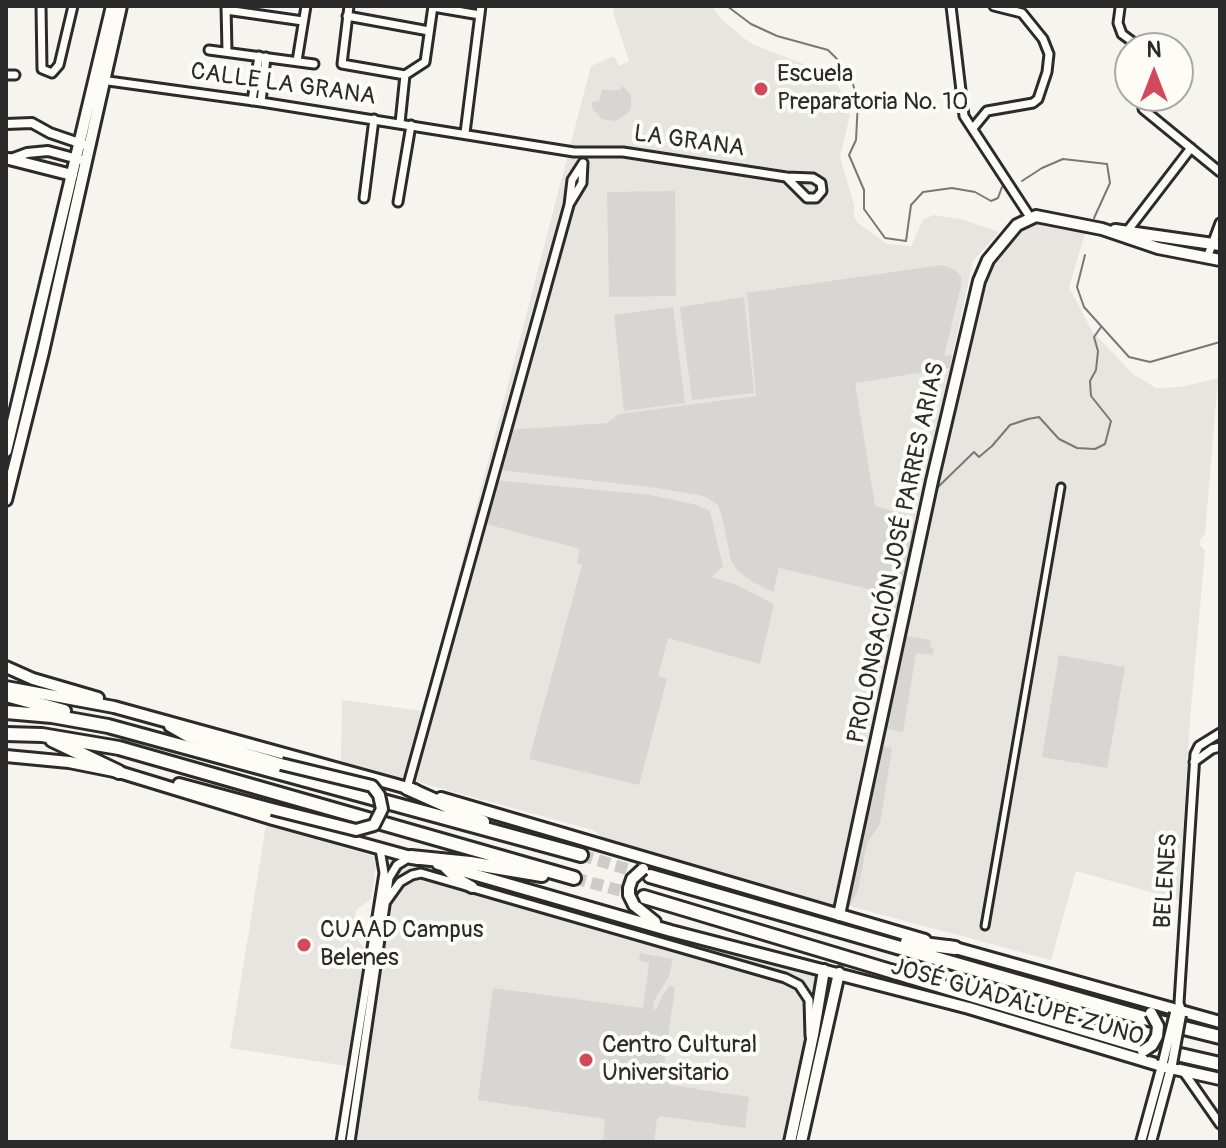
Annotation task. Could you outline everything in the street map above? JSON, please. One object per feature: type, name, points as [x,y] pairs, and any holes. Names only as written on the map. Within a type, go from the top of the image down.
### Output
[{"type":"highway","points":[[6,695],[108,726],[581,855],[558,844],[479,821],[407,788]]},
{"type":"highway","points":[[6,712],[108,726]]},
{"type":"highway","points":[[6,734],[83,741],[152,756],[574,878],[411,857]]},
{"type":"highway","points":[[42,735],[119,772]]},
{"type":"highway","points":[[647,872],[733,900],[1220,1037]]},
{"type":"highway","points":[[733,900],[807,915],[916,944],[955,948]]},
{"type":"highway","points":[[639,901],[1122,1041],[1220,1064]]},
{"type":"main road","points":[[6,451],[24,404],[99,80],[112,6]]},
{"type":"main road","points":[[99,80],[121,6]]},
{"type":"main road","points":[[7,160],[72,175]]},
{"type":"main road","points":[[6,500],[72,175],[80,160]]},
{"type":"main road","points":[[1030,217],[1215,244]]},
{"type":"main road","name":"PROLONGACIÓN JOSÉ PARRES ARIAS","points":[[839,915],[932,481],[979,281],[997,247],[1017,225],[1030,217]]},
{"type":"main road","points":[[1125,233],[1158,248],[1220,260]]},
{"type":"main road","points":[[6,667],[33,679],[107,701],[114,707]]},
{"type":"main road","points":[[6,687],[114,707],[1220,1022]]},
{"type":"main road","points":[[6,756],[69,762],[150,781],[175,783],[356,830],[374,825],[382,809],[379,792],[372,786],[182,735],[163,721]]},
{"type":"main road","name":"JOSÉ GUADALUPE ZUNO","points":[[150,781],[671,931],[969,1008],[1113,1052],[1220,1079]]},
{"type":"main road","points":[[444,866],[472,887]]},
{"type":"main road","points":[[666,866],[652,866],[632,879],[629,888],[630,899],[639,901],[644,915],[671,931]]},
{"type":"main road","points":[[790,1142],[824,970]]},
{"type":"main road","points":[[801,1142],[839,973]]},
{"type":"main road","points":[[1113,1052],[1143,1051],[1152,1045],[1157,1036],[1158,1026],[1151,1013],[1126,995]]},
{"type":"street","points":[[41,6],[41,63],[47,73],[52,73],[59,65],[73,6]]},
{"type":"street","points":[[297,61],[306,6]]},
{"type":"street","points":[[349,6],[342,64],[405,75],[424,64],[433,7],[480,15]]},
{"type":"street","points":[[465,133],[481,6]]},
{"type":"street","points":[[951,6],[964,116],[1030,217]]},
{"type":"street","points":[[973,128],[987,111],[1033,103],[1038,99],[1047,72],[1049,54],[1043,39],[1022,13],[994,6]]},
{"type":"street","points":[[227,51],[226,8],[303,21]]},
{"type":"street","points":[[1120,8],[1118,23],[1121,32]]},
{"type":"street","points":[[347,16],[429,31]]},
{"type":"street","points":[[209,50],[314,64]]},
{"type":"street","points":[[256,101],[262,57]]},
{"type":"street","points":[[400,123],[405,75]]},
{"type":"street","name":"CALLE LA GRANA","points":[[99,80],[465,133]]},
{"type":"street","points":[[1147,112],[1220,172]]},
{"type":"street","points":[[364,198],[374,119]]},
{"type":"street","points":[[6,124],[32,123],[84,145]]},
{"type":"street","points":[[398,202],[411,125]]},
{"type":"street","name":"LA GRANA","points":[[465,133],[585,152],[623,152],[816,179],[821,183],[822,191],[816,198],[807,198],[786,177]]},
{"type":"street","points":[[1125,233],[1191,148]]},
{"type":"street","points":[[7,160],[37,151],[80,160]]},
{"type":"street","points":[[407,788],[569,205],[582,183],[585,152]]},
{"type":"street","points":[[1207,258],[1215,244],[1220,223]]},
{"type":"street","points":[[985,926],[1061,487]]},
{"type":"street","points":[[1194,762],[1199,746],[1220,733]]},
{"type":"street","points":[[1194,762],[1220,747]]},
{"type":"street","name":"BELENES","points":[[1179,1011],[1194,762]]},
{"type":"street","points":[[341,1142],[385,903],[384,864],[380,849]]},
{"type":"street","points":[[350,1142],[358,1061],[385,882],[397,865],[411,857]]},
{"type":"street","points":[[385,903],[398,884],[416,873],[794,981],[809,1000],[811,1046]]},
{"type":"street","points":[[1151,1142],[1179,1011]]},
{"type":"street","points":[[1141,1142],[1167,1065]]},
{"type":"street","points":[[1183,1071],[1220,1124]]},
{"type":"shaded area","points":[[615,6],[712,6],[722,20],[750,43],[834,76],[850,115],[840,157],[854,205],[854,217],[887,244],[911,246],[923,220],[933,215],[961,219],[999,232],[973,261],[832,911],[812,901],[738,881],[602,837],[593,830],[341,761],[342,700],[423,711],[591,66],[614,56],[619,66],[629,61],[613,12]]},
{"type":"shaded area","points":[[621,84],[631,95],[631,108],[615,121],[602,119],[591,102],[599,101],[602,90],[621,90]]},
{"type":"shaded area","points":[[675,191],[676,296],[609,297],[607,192]]},
{"type":"shaded area","points":[[1035,220],[1086,230],[1069,287],[1092,331],[1133,374],[1156,388],[1181,387],[1218,378],[1205,534],[1200,540],[1205,551],[1190,719],[1179,900],[1076,871],[1051,960],[846,905],[946,431],[985,271],[1022,222]]},
{"type":"shaded area","points":[[942,265],[955,270],[961,277],[944,356],[952,355],[950,368],[855,383],[875,506],[907,515],[918,526],[900,609],[888,607],[886,593],[779,568],[773,592],[753,582],[738,571],[731,560],[721,513],[717,504],[704,496],[499,470],[508,430],[607,423],[619,414],[756,396],[747,293]]},
{"type":"shaded area","points":[[744,297],[754,393],[692,400],[680,307]]},
{"type":"shaded area","points":[[673,307],[685,403],[624,411],[614,315]]},
{"type":"shaded area","points":[[494,480],[650,495],[710,511],[723,567],[711,577],[737,585],[774,604],[760,664],[668,638],[658,676],[667,679],[639,785],[529,759],[582,565],[577,563],[580,549],[482,523]]},
{"type":"shaded area","points":[[907,636],[931,640],[930,647],[934,649],[932,655],[916,653],[903,732],[887,729]]},
{"type":"shaded area","points":[[1059,655],[1125,667],[1107,768],[1042,757]]},
{"type":"shaded area","points":[[882,746],[892,748],[880,824],[867,843],[858,890],[850,906],[847,905]]},
{"type":"shaded area","name":"CUAAD Campus Belenes","points":[[266,825],[377,857],[371,899],[356,910],[355,916],[358,941],[365,949],[347,1066],[230,1048]]},
{"type":"shaded area","name":"Centro Cultural Universitario","points":[[390,858],[830,977],[794,1142],[346,1142]]},
{"type":"shaded area","points":[[640,953],[673,959],[669,976],[654,1001],[653,1009],[657,1009],[670,985],[675,988],[662,1078],[671,1085],[749,1097],[745,1128],[661,1116],[657,1119],[654,1142],[603,1142],[605,1119],[478,1100],[493,988],[643,1008],[649,963],[639,961]]},
{"type":"waterway","points":[[727,6],[751,24],[777,36],[828,50],[849,71],[858,101],[856,140],[849,155],[864,190],[864,209],[885,238],[906,241],[911,205],[923,192],[952,188],[975,192],[991,201],[998,198],[1002,187]]},
{"type":"waterway","points":[[1022,181],[1063,159],[1107,164],[1110,183],[1094,218]]},
{"type":"waterway","points":[[1085,255],[1077,287],[1084,307],[1129,357],[1150,362],[1220,342]]},
{"type":"waterway","points":[[937,488],[974,452],[979,457],[1010,425],[1028,419],[1039,417],[1059,439],[1077,448],[1095,449],[1105,444],[1111,421],[1091,396],[1090,381],[1096,370],[1098,351],[1094,337],[1101,327]]},
{"type":"tunnel","points":[[581,855],[647,875]]},
{"type":"tunnel","points":[[574,878],[644,897]]},
{"type":"place","name":"Escuela Preparatoria No. 10","points":[[761,89]]},
{"type":"place","name":"CUAAD Campus Belenes","points":[[304,945]]},
{"type":"place","name":"Centro Cultural Universitario","points":[[586,1060]]}]
